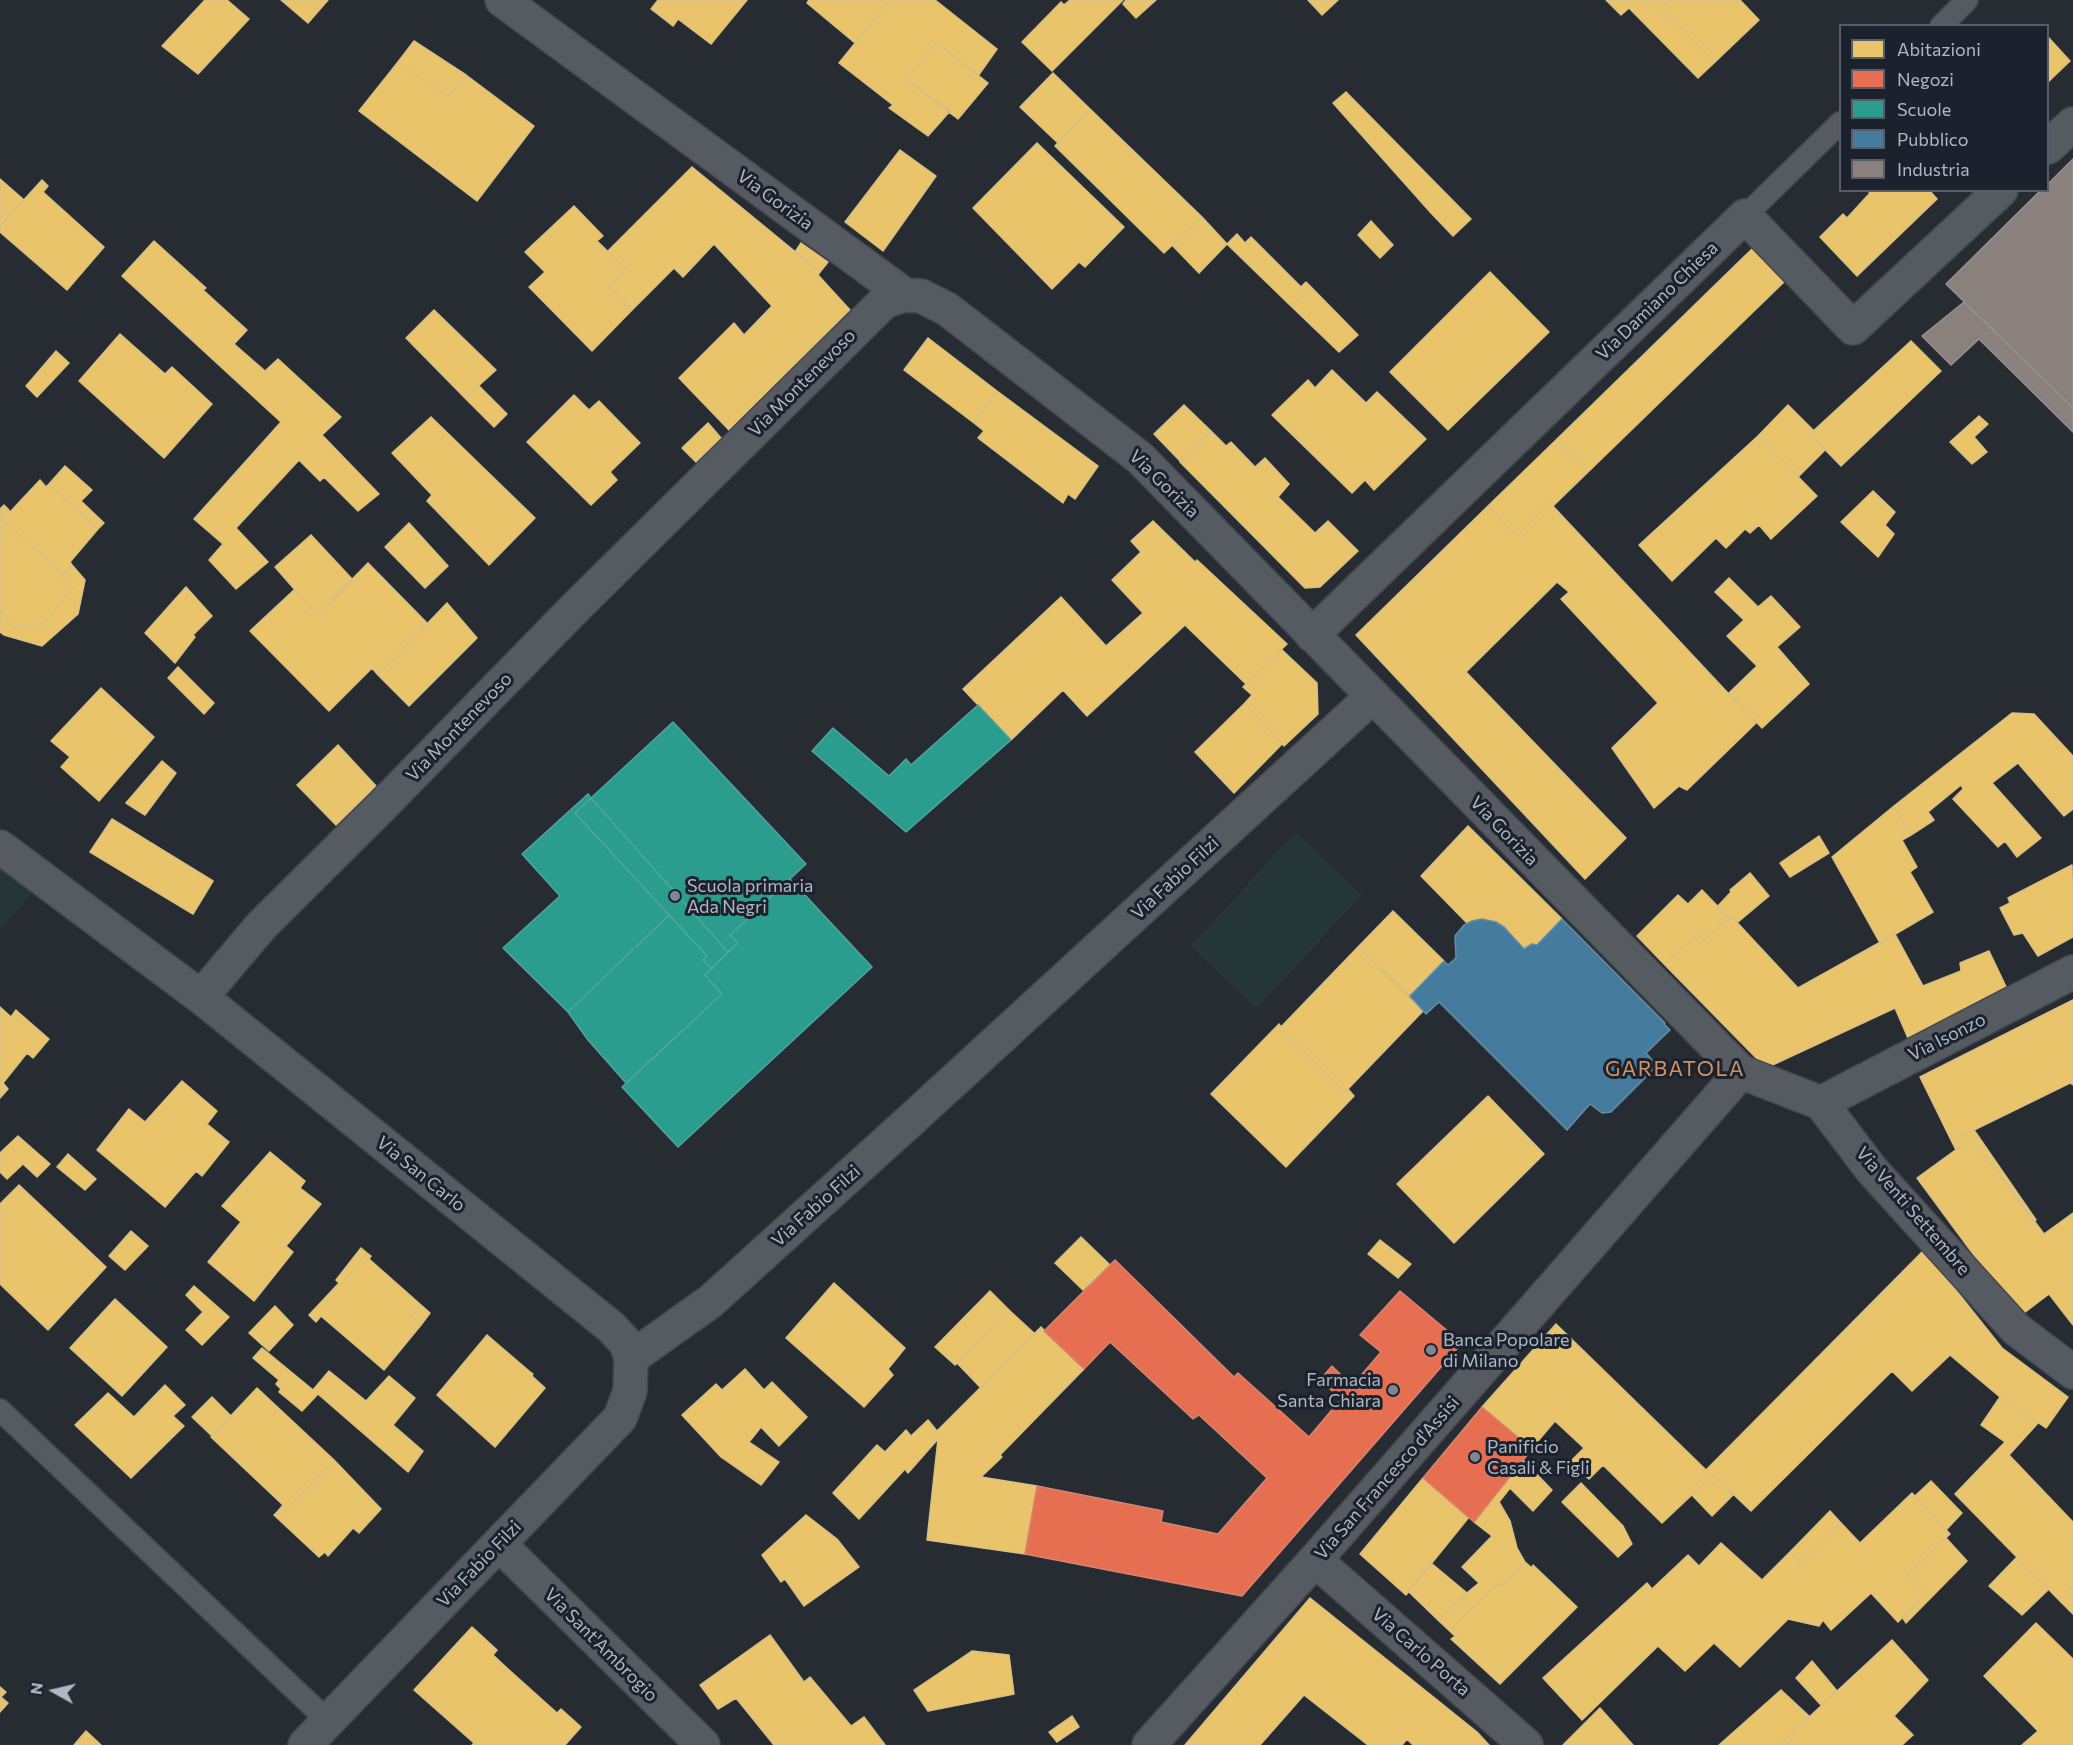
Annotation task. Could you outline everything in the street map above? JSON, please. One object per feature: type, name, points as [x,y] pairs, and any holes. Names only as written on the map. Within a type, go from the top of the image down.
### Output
[{"type":"street","name":"Via Gorizia","points":[[502,0],[905,295],[921,296],[947,309],[1140,458],[1741,1072]]},
{"type":"street","points":[[2049,146],[2073,124]]},
{"type":"street","points":[[1745,216],[1853,328],[1999,192]]},
{"type":"street","name":"Via Damiano Chiesa","points":[[1312,635],[1745,216]]},
{"type":"street","name":"Via Montenevoso","points":[[201,997],[262,925],[574,609],[885,302],[905,295]]},
{"type":"street","name":"Via Fabio Filzi","points":[[305,1745],[620,1418],[630,1391],[631,1358],[711,1301],[1373,696]]},
{"type":"street","points":[[0,847],[201,997]]},
{"type":"street","name":"Via Isonzo","points":[[1821,1103],[2073,972]]},
{"type":"street","name":"Via San Carlo","points":[[201,997],[611,1327],[626,1343],[631,1358]]},
{"type":"street","points":[[1741,1072],[1821,1103]]},
{"type":"street","name":"Via San Francesco d'Assisi","points":[[1149,1745],[1316,1560],[1741,1072]]},
{"type":"street","name":"Via Venti Settembre","points":[[1821,1103],[1871,1169],[2016,1329],[2073,1372]]},
{"type":"street","name":"Via Sant'Ambrogio","points":[[499,1544],[703,1745]]},
{"type":"street","name":"Via Carlo Porta","points":[[1316,1560],[1526,1745]]},
{"type":"lane","points":[[1943,24],[1967,0]]},
{"type":"lane","points":[[1745,216],[1839,124]]},
{"type":"lane","points":[[0,1410],[328,1721]]},
{"type":"shaded area","points":[[1296,832],[1362,895],[1256,1009],[1190,946]]},
{"type":"shaded area","points":[[0,866],[35,889],[0,930]]},
{"type":"building: Abitazioni","points":[[205,0],[227,0],[249,19],[198,74],[162,46]]},
{"type":"building: Abitazioni","points":[[281,0],[328,0],[308,23]]},
{"type":"building: Abitazioni","points":[[658,0],[747,0],[711,44],[678,19],[673,26],[651,9]]},
{"type":"building: Abitazioni","points":[[809,0],[890,0],[855,43],[807,3]]},
{"type":"building: Abitazioni","points":[[890,0],[935,0],[997,49],[978,76],[936,42],[907,80],[950,111],[928,136],[889,108],[893,105],[839,63]]},
{"type":"building: Abitazioni","points":[[1070,0],[1123,0],[1052,71],[1022,42],[1061,2],[1064,5]]},
{"type":"building: Abitazioni","points":[[1126,0],[1156,0],[1136,18],[1123,4]]},
{"type":"building: Abitazioni","points":[[1308,0],[1338,0],[1322,15]]},
{"type":"building: Abitazioni","points":[[1606,0],[1670,0],[1661,9],[1715,62],[1698,78],[1629,8],[1621,15]]},
{"type":"building: Abitazioni","points":[[1670,0],[1740,0],[1759,20],[1715,62],[1661,9]]},
{"type":"building: Abitazioni","points":[[2049,38],[2070,61],[2049,81]]},
{"type":"building: Abitazioni","points":[[414,41],[466,75],[449,96],[398,62]]},
{"type":"building: Abitazioni","points":[[936,42],[988,83],[958,119],[907,80]]},
{"type":"building: Abitazioni","points":[[398,62],[449,96],[466,75],[534,126],[477,201],[359,111]]},
{"type":"building: Abitazioni","points":[[1053,73],[1090,109],[1058,143],[1020,107]]},
{"type":"building: Abitazioni","points":[[1346,92],[1471,219],[1453,236],[1333,103]]},
{"type":"building: Abitazioni","points":[[1090,109],[1202,217],[1164,253],[1055,146]]},
{"type":"building: Abitazioni","points":[[1037,143],[1124,227],[1085,267],[1079,262],[1052,289],[973,208]]},
{"type":"building: Abitazioni","points":[[900,150],[936,176],[883,251],[845,222]]},
{"type":"building: Abitazioni","points":[[692,167],[820,272],[818,275],[850,310],[729,430],[679,378],[734,323],[744,335],[772,306],[714,244],[683,277],[674,268],[632,310],[609,287],[626,269],[608,251]]},
{"type":"building: Abitazioni","points":[[0,179],[24,200],[0,226]]},
{"type":"building: Abitazioni","points":[[42,180],[48,186],[43,192],[104,247],[67,290],[0,232],[0,226]]},
{"type":"building: Abitazioni","points":[[1931,192],[1937,199],[1857,276],[1820,237],[1843,214],[1847,218],[1870,193]]},
{"type":"building: Abitazioni","points":[[574,206],[603,236],[597,241],[626,269],[609,287],[632,310],[592,351],[529,287],[545,272],[525,252]]},
{"type":"building: Abitazioni","points":[[1202,217],[1227,244],[1199,273],[1172,245]]},
{"type":"building: Abitazioni","points":[[1371,221],[1393,245],[1380,258],[1358,235]]},
{"type":"building: Abitazioni","points":[[1237,234],[1245,243],[1251,237],[1301,287],[1306,282],[1311,287],[1291,306],[1227,244]]},
{"type":"building: Abitazioni","points":[[154,241],[206,288],[203,290],[247,330],[234,344],[265,371],[278,359],[341,417],[322,435],[379,494],[358,511],[324,477],[320,481],[299,460],[236,528],[268,562],[236,589],[209,560],[223,544],[194,519],[281,422],[122,276]]},
{"type":"building: Abitazioni","points":[[801,243],[828,262],[820,272],[795,252]]},
{"type":"building: Abitazioni","points":[[1754,247],[1786,280],[1588,472],[1556,440]]},
{"type":"building: Abitazioni","points":[[1490,272],[1549,332],[1448,430],[1390,372]]},
{"type":"building: Abitazioni","points":[[1311,287],[1358,335],[1339,352],[1291,306]]},
{"type":"building: Abitazioni","points":[[434,310],[496,370],[465,398],[406,338]]},
{"type":"building: Abitazioni","points":[[120,334],[165,374],[172,367],[212,404],[164,458],[79,381]]},
{"type":"building: Abitazioni","points":[[928,338],[997,391],[974,423],[904,370]]},
{"type":"building: Abitazioni","points":[[1911,341],[1941,371],[1841,466],[1810,434]]},
{"type":"building: Abitazioni","points":[[56,351],[69,363],[37,397],[26,386]]},
{"type":"building: Abitazioni","points":[[1332,370],[1366,403],[1377,392],[1426,439],[1374,490],[1365,480],[1352,493],[1272,415],[1308,380],[1315,388]]},
{"type":"building: Abitazioni","points":[[479,386],[507,414],[494,427],[465,398]]},
{"type":"building: Abitazioni","points":[[997,391],[1098,466],[1075,499],[1068,494],[1063,503],[978,438],[984,431],[974,423]]},
{"type":"building: Abitazioni","points":[[574,395],[589,410],[599,401],[640,443],[610,472],[617,480],[591,505],[527,442]]},
{"type":"building: Abitazioni","points":[[1184,405],[1211,431],[1181,462],[1154,434]]},
{"type":"building: Abitazioni","points":[[1788,405],[1814,431],[1810,434],[1825,450],[1798,477],[1758,436]]},
{"type":"building: Abitazioni","points":[[1979,416],[1988,424],[1974,437],[1987,452],[1972,464],[1950,442]]},
{"type":"building: Abitazioni","points":[[431,417],[535,518],[489,565],[427,501],[432,495],[392,453]]},
{"type":"building: Abitazioni","points":[[708,423],[721,438],[696,462],[682,448]]},
{"type":"building: Abitazioni","points":[[1211,431],[1226,446],[1231,442],[1255,467],[1265,458],[1289,484],[1278,497],[1315,533],[1328,521],[1358,551],[1320,587],[1305,588],[1180,462]]},
{"type":"building: Abitazioni","points":[[1758,436],[1817,496],[1771,539],[1759,525],[1750,533],[1745,529],[1726,548],[1716,538],[1672,581],[1639,545]]},
{"type":"building: Abitazioni","points":[[1556,440],[1588,472],[1553,506],[1550,503],[1517,536],[1488,506]]},
{"type":"building: Abitazioni","points":[[65,466],[92,490],[81,501],[104,523],[98,529],[49,484]]},
{"type":"building: Abitazioni","points":[[40,480],[46,487],[49,484],[98,529],[70,562],[72,565],[64,574],[1,518],[8,509],[10,512]]},
{"type":"building: Abitazioni","points":[[1873,491],[1895,512],[1885,525],[1894,534],[1878,557],[1841,522]]},
{"type":"building: Abitazioni","points":[[1550,503],[1756,723],[1687,790],[1679,786],[1654,808],[1612,748],[1658,703],[1561,599],[1569,592],[1557,582],[1466,672],[1626,838],[1585,879],[1356,635],[1488,506],[1517,536]]},
{"type":"building: Abitazioni","points":[[4,505],[8,509],[1,518],[64,574],[60,579],[73,588],[41,626],[13,627],[0,609],[0,509]]},
{"type":"building: Abitazioni","points":[[1153,521],[1195,562],[1197,560],[1287,644],[1246,684],[1185,625],[1087,716],[1063,690],[1011,740],[963,689],[1061,597],[1106,646],[1143,613],[1112,580],[1141,552],[1131,541]]},
{"type":"building: Abitazioni","points":[[409,523],[448,566],[425,588],[385,547]]},
{"type":"building: Abitazioni","points":[[311,535],[353,580],[317,615],[275,567]]},
{"type":"building: Abitazioni","points":[[368,563],[427,623],[378,675],[372,668],[329,711],[250,631],[294,590],[317,615]]},
{"type":"building: Abitazioni","points":[[72,565],[85,580],[78,614],[42,646],[0,632],[0,609],[13,627],[41,626],[73,588],[60,579]]},
{"type":"building: Abitazioni","points":[[1729,578],[1758,607],[1771,596],[1800,627],[1777,647],[1809,684],[1762,728],[1729,693],[1757,666],[1727,636],[1744,620],[1715,592]]},
{"type":"building: Abitazioni","points":[[186,587],[212,616],[193,635],[195,637],[175,663],[145,633]]},
{"type":"building: Abitazioni","points":[[447,603],[477,638],[409,706],[378,675]]},
{"type":"building: Abitazioni","points":[[1281,649],[1317,683],[1318,714],[1284,746],[1245,703],[1252,695],[1243,687]]},
{"type":"building: Abitazioni","points":[[178,667],[214,703],[204,714],[168,678]]},
{"type":"building: Abitazioni","points":[[101,688],[154,737],[99,801],[61,767],[70,757],[51,741]]},
{"type":"building: Abitazioni","points":[[1245,703],[1282,744],[1234,793],[1195,752]]},
{"type":"building: Abitazioni","points":[[2012,713],[2034,714],[2073,756],[2073,809],[2064,816],[2018,763],[1992,783],[2041,838],[2017,857],[2005,841],[1998,847],[1953,799],[1963,789],[1961,785],[1928,812],[1934,820],[1911,835],[1894,806]]},
{"type":"building: Abitazioni","points":[[338,745],[376,786],[336,825],[297,785]]},
{"type":"building: Abitazioni","points":[[162,761],[176,773],[145,815],[126,803]]},
{"type":"building: Abitazioni","points":[[1894,806],[1911,835],[1902,840],[1917,867],[1910,872],[1933,912],[1880,943],[1832,857]]},
{"type":"building: Abitazioni","points":[[112,819],[213,881],[193,914],[90,852]]},
{"type":"building: Abitazioni","points":[[1468,826],[1562,919],[1537,945],[1532,944],[1524,949],[1504,927],[1496,922],[1482,919],[1467,923],[1421,876]]},
{"type":"building: Abitazioni","points":[[1819,836],[1829,853],[1790,877],[1780,863]]},
{"type":"building: Abitazioni","points":[[2072,865],[2073,937],[2038,956],[2023,933],[2014,935],[2000,908],[2010,903],[2008,898]]},
{"type":"building: Abitazioni","points":[[1750,873],[1769,896],[1738,922],[1731,916],[1729,918],[1717,907],[1731,892],[1730,890]]},
{"type":"building: Abitazioni","points":[[1702,890],[1729,918],[1704,941],[1698,934],[1665,965],[1637,936],[1678,895],[1688,904]]},
{"type":"building: Abitazioni","points":[[1393,911],[1444,961],[1410,996],[1358,947]]},
{"type":"building: Abitazioni","points":[[1731,916],[1798,988],[1895,934],[1923,986],[1961,971],[1960,963],[1989,951],[2009,993],[1908,1038],[1895,1008],[1766,1068],[1665,965],[1698,934],[1704,941]]},
{"type":"building: Abitazioni","points":[[1358,947],[1423,1011],[1345,1092],[1280,1028]]},
{"type":"building: Abitazioni","points":[[2073,1000],[2073,1085],[2070,1083],[1951,1140],[1920,1077]]},
{"type":"building: Abitazioni","points":[[0,1007],[11,1017],[16,1010],[49,1039],[33,1058],[27,1053],[3,1083],[8,1089],[0,1098]]},
{"type":"building: Abitazioni","points":[[1279,1024],[1280,1028],[1345,1092],[1348,1089],[1354,1096],[1286,1167],[1211,1094]]},
{"type":"building: Abitazioni","points":[[182,1081],[217,1111],[207,1124],[229,1142],[202,1176],[196,1171],[165,1207],[97,1150],[129,1109],[145,1122]]},
{"type":"building: Abitazioni","points":[[1488,1096],[1544,1154],[1454,1243],[1397,1184]]},
{"type":"building: Abitazioni","points":[[1974,1130],[2036,1220],[2034,1222],[1972,1138],[1956,1150],[1951,1140]]},
{"type":"building: Abitazioni","points":[[18,1136],[50,1164],[37,1177],[23,1164],[7,1179],[0,1172],[0,1153]]},
{"type":"building: Abitazioni","points":[[1972,1138],[2044,1234],[2073,1213],[2073,1325],[2049,1294],[2024,1313],[1999,1289],[1917,1178]]},
{"type":"building: Abitazioni","points":[[270,1152],[305,1181],[300,1188],[321,1204],[286,1246],[293,1252],[254,1301],[208,1262],[241,1222],[222,1206]]},
{"type":"building: Abitazioni","points":[[68,1154],[96,1179],[85,1190],[57,1167]]},
{"type":"building: Abitazioni","points":[[19,1185],[106,1267],[48,1330],[0,1284],[0,1204]]},
{"type":"building: Abitazioni","points":[[131,1231],[148,1246],[125,1270],[109,1256]]},
{"type":"building: Abitazioni","points":[[1081,1237],[1110,1265],[1083,1290],[1055,1263]]},
{"type":"building: Abitazioni","points":[[1380,1240],[1411,1264],[1398,1278],[1368,1254]]},
{"type":"building: Abitazioni","points":[[361,1248],[367,1253],[341,1285],[336,1280]]},
{"type":"building: Abitazioni","points":[[1924,1250],[2002,1348],[2068,1397],[2046,1428],[2000,1397],[1950,1355],[1912,1391],[1892,1371],[1751,1511],[1713,1475],[1662,1523],[1603,1465],[1589,1479],[1570,1462],[1584,1448],[1555,1421],[1532,1448],[1482,1407],[1556,1324],[1706,1470]]},
{"type":"building: Abitazioni","points":[[367,1253],[371,1256],[369,1259],[421,1305],[411,1317],[421,1325],[384,1370],[321,1316],[316,1322],[309,1315],[339,1283],[341,1285]]},
{"type":"building: Abitazioni","points":[[834,1283],[905,1348],[888,1369],[893,1375],[864,1407],[786,1338]]},
{"type":"building: Abitazioni","points":[[194,1286],[229,1317],[202,1345],[186,1330],[203,1312],[186,1295]]},
{"type":"building: Abitazioni","points":[[990,1291],[1010,1311],[955,1365],[935,1347]]},
{"type":"building: Abitazioni","points":[[115,1299],[167,1347],[122,1396],[70,1348]]},
{"type":"building: Abitazioni","points":[[421,1305],[430,1313],[421,1325],[411,1317]]},
{"type":"building: Abitazioni","points":[[275,1306],[293,1325],[269,1351],[249,1333]]},
{"type":"building: Abitazioni","points":[[1010,1311],[1035,1334],[981,1388],[957,1363]]},
{"type":"building: Abitazioni","points":[[1041,1327],[1084,1369],[981,1477],[1037,1486],[1025,1554],[927,1540],[938,1439],[933,1435]]},
{"type":"building: Abitazioni","points":[[487,1335],[533,1374],[532,1376],[545,1388],[495,1447],[437,1395]]},
{"type":"building: Abitazioni","points":[[262,1348],[313,1390],[329,1371],[366,1401],[389,1376],[415,1398],[393,1425],[423,1451],[408,1472],[318,1394],[302,1411],[279,1392],[281,1389],[276,1384],[279,1380],[253,1358]]},
{"type":"building: Abitazioni","points":[[745,1369],[764,1390],[772,1382],[807,1417],[779,1446],[761,1427],[749,1442],[779,1462],[761,1485],[721,1457],[682,1415],[716,1384],[722,1390]]},
{"type":"building: Abitazioni","points":[[165,1385],[185,1405],[173,1416],[184,1426],[131,1478],[75,1425],[108,1393],[134,1417]]},
{"type":"building: Abitazioni","points":[[257,1388],[334,1460],[282,1514],[278,1511],[283,1505],[211,1437]]},
{"type":"building: Abitazioni","points":[[212,1397],[231,1416],[212,1436],[192,1417]]},
{"type":"building: Abitazioni","points":[[2000,1397],[2038,1423],[2009,1455],[2073,1522],[2073,1585],[2059,1600],[1955,1494],[2005,1442],[1981,1425]]},
{"type":"building: Abitazioni","points":[[928,1420],[937,1431],[933,1435],[938,1439],[908,1473],[905,1469],[859,1519],[833,1493],[877,1445],[885,1452],[906,1430],[911,1436]]},
{"type":"building: Abitazioni","points":[[334,1460],[381,1509],[359,1533],[353,1528],[328,1556],[325,1552],[319,1557],[274,1515],[278,1511],[282,1514]]},
{"type":"building: Abitazioni","points":[[1523,1460],[1552,1490],[1533,1511],[1510,1488],[1499,1502],[1510,1521],[1517,1548],[1525,1562],[1501,1587],[1498,1583],[1473,1608],[1462,1597],[1479,1583],[1462,1567],[1492,1536],[1474,1522]]},
{"type":"building: Abitazioni","points":[[1713,1475],[1733,1495],[1712,1516],[1692,1495]]},
{"type":"building: Abitazioni","points":[[1423,1478],[1469,1517],[1406,1595],[1360,1554]]},
{"type":"building: Abitazioni","points":[[1931,1481],[1962,1513],[1946,1530],[1915,1496]]},
{"type":"building: Abitazioni","points":[[1581,1483],[1623,1526],[1632,1544],[1618,1557],[1562,1502]]},
{"type":"building: Abitazioni","points":[[1912,1493],[1950,1534],[1907,1575],[1926,1594],[1898,1622],[1871,1593],[1831,1630],[1823,1620],[1819,1626],[1788,1619],[1740,1667],[1714,1643],[1685,1671],[1658,1646],[1582,1720],[1543,1678],[1647,1583],[1652,1589],[1688,1555],[1699,1566],[1721,1543],[1762,1580],[1790,1552],[1801,1563],[1841,1523],[1860,1543]]},
{"type":"building: Abitazioni","points":[[1830,1511],[1841,1523],[1801,1563],[1790,1552]]},
{"type":"building: Abitazioni","points":[[806,1515],[837,1539],[859,1567],[804,1606],[785,1579],[781,1582],[762,1555]]},
{"type":"building: Abitazioni","points":[[1946,1538],[1967,1561],[1906,1623],[1903,1618],[1926,1594],[1907,1575]]},
{"type":"building: Abitazioni","points":[[2017,1557],[2049,1589],[2022,1615],[1989,1586]]},
{"type":"building: Abitazioni","points":[[1525,1562],[1532,1568],[1533,1565],[1577,1607],[1500,1684],[1451,1639],[1458,1634],[1452,1628],[1498,1583],[1501,1587]]},
{"type":"building: Abitazioni","points":[[1431,1563],[1467,1593],[1439,1621],[1408,1591]]},
{"type":"building: Abitazioni","points":[[2073,1585],[2073,1614],[2059,1600]]},
{"type":"building: Abitazioni","points":[[1462,1597],[1473,1608],[1452,1628],[1458,1634],[1455,1636],[1439,1621]]},
{"type":"building: Abitazioni","points":[[1310,1598],[1477,1732],[1489,1745],[1413,1745],[1407,1739],[1402,1745],[1368,1745],[1304,1695],[1260,1745],[1185,1745]]},
{"type":"building: Abitazioni","points":[[2036,1623],[2073,1659],[2073,1745],[2022,1745],[2038,1731],[1984,1676]]},
{"type":"building: Abitazioni","points":[[472,1627],[497,1650],[493,1655],[508,1669],[557,1713],[561,1709],[581,1727],[565,1745],[472,1745],[474,1743],[414,1690]]},
{"type":"building: Abitazioni","points":[[770,1635],[804,1682],[810,1677],[851,1726],[864,1717],[885,1745],[774,1745],[736,1698],[718,1709],[700,1685]]},
{"type":"building: Abitazioni","points":[[1892,1640],[1928,1680],[1894,1716],[1913,1735],[1902,1745],[1779,1745]]},
{"type":"building: Abitazioni","points":[[972,1651],[1009,1655],[1014,1694],[928,1711],[914,1690]]},
{"type":"building: Abitazioni","points":[[1812,1661],[1837,1691],[1821,1705],[1796,1678]]},
{"type":"building: Abitazioni","points":[[0,1687],[6,1692],[1,1697],[8,1703],[0,1712]]},
{"type":"building: Abitazioni","points":[[1781,1690],[1810,1717],[1779,1745],[1719,1745]]},
{"type":"building: Abitazioni","points":[[1600,1708],[1633,1745],[1563,1745]]},
{"type":"building: Abitazioni","points":[[1072,1716],[1079,1727],[1057,1742],[1049,1732]]},
{"type":"building: Abitazioni","points":[[86,1731],[101,1745],[74,1745]]},
{"type":"building: Negozi","points":[[1115,1260],[1234,1377],[1238,1373],[1309,1437],[1341,1399],[1320,1380],[1332,1366],[1352,1386],[1381,1352],[1360,1335],[1400,1291],[1462,1343],[1242,1596],[1025,1554],[1037,1486],[1163,1511],[1161,1522],[1218,1534],[1267,1478],[1199,1415],[1193,1419],[1110,1342],[1084,1369],[1044,1331]]},
{"type":"building: Negozi","points":[[1482,1407],[1532,1449],[1474,1522],[1423,1478]]},
{"type":"building: Scuole","points":[[978,705],[1011,740],[906,832],[812,751],[833,728],[889,776],[906,759],[911,765]]},
{"type":"building: Scuole","points":[[673,722],[806,864],[730,935],[738,943],[728,952],[591,798]]},
{"type":"building: Scuole","points":[[588,794],[591,798],[575,813],[669,915],[568,1012],[503,948],[560,896],[522,854]]},
{"type":"building: Scuole","points":[[591,798],[728,952],[712,969],[703,960],[707,956],[575,813]]},
{"type":"building: Scuole","points":[[790,879],[872,967],[678,1147],[622,1087],[722,994],[705,975],[738,943],[730,935]]},
{"type":"building: Scuole","points":[[669,915],[707,956],[703,960],[712,969],[705,975],[722,994],[626,1083],[588,1040],[568,1012]]},
{"type":"building: Pubblico","points":[[1482,919],[1496,922],[1504,927],[1524,949],[1532,944],[1537,945],[1562,919],[1670,1030],[1646,1053],[1652,1060],[1653,1070],[1611,1112],[1602,1113],[1590,1104],[1567,1130],[1439,1002],[1426,1014],[1410,996],[1444,961],[1448,965],[1456,958],[1455,936],[1464,925]]},
{"type":"building: Industria","points":[[2073,159],[2073,408],[1946,284],[2039,192],[2049,192],[2049,183]]},
{"type":"building: Industria","points":[[1964,302],[2073,408],[2073,432],[1979,339],[1951,365],[1922,336]]},
{"type":"place","name":"Scuola primaria Ada Negri","points":[[675,896]]},
{"type":"place","name":"Banca Popolare di Milano","points":[[1431,1350]]},
{"type":"place","name":"Farmacia Santa Chiara","points":[[1393,1390]]},
{"type":"place","name":"Panificio Casali & Figli","points":[[1475,1457]]},
{"type":"district","name":"GARBATOLA","points":[[1675,1069]]}]
